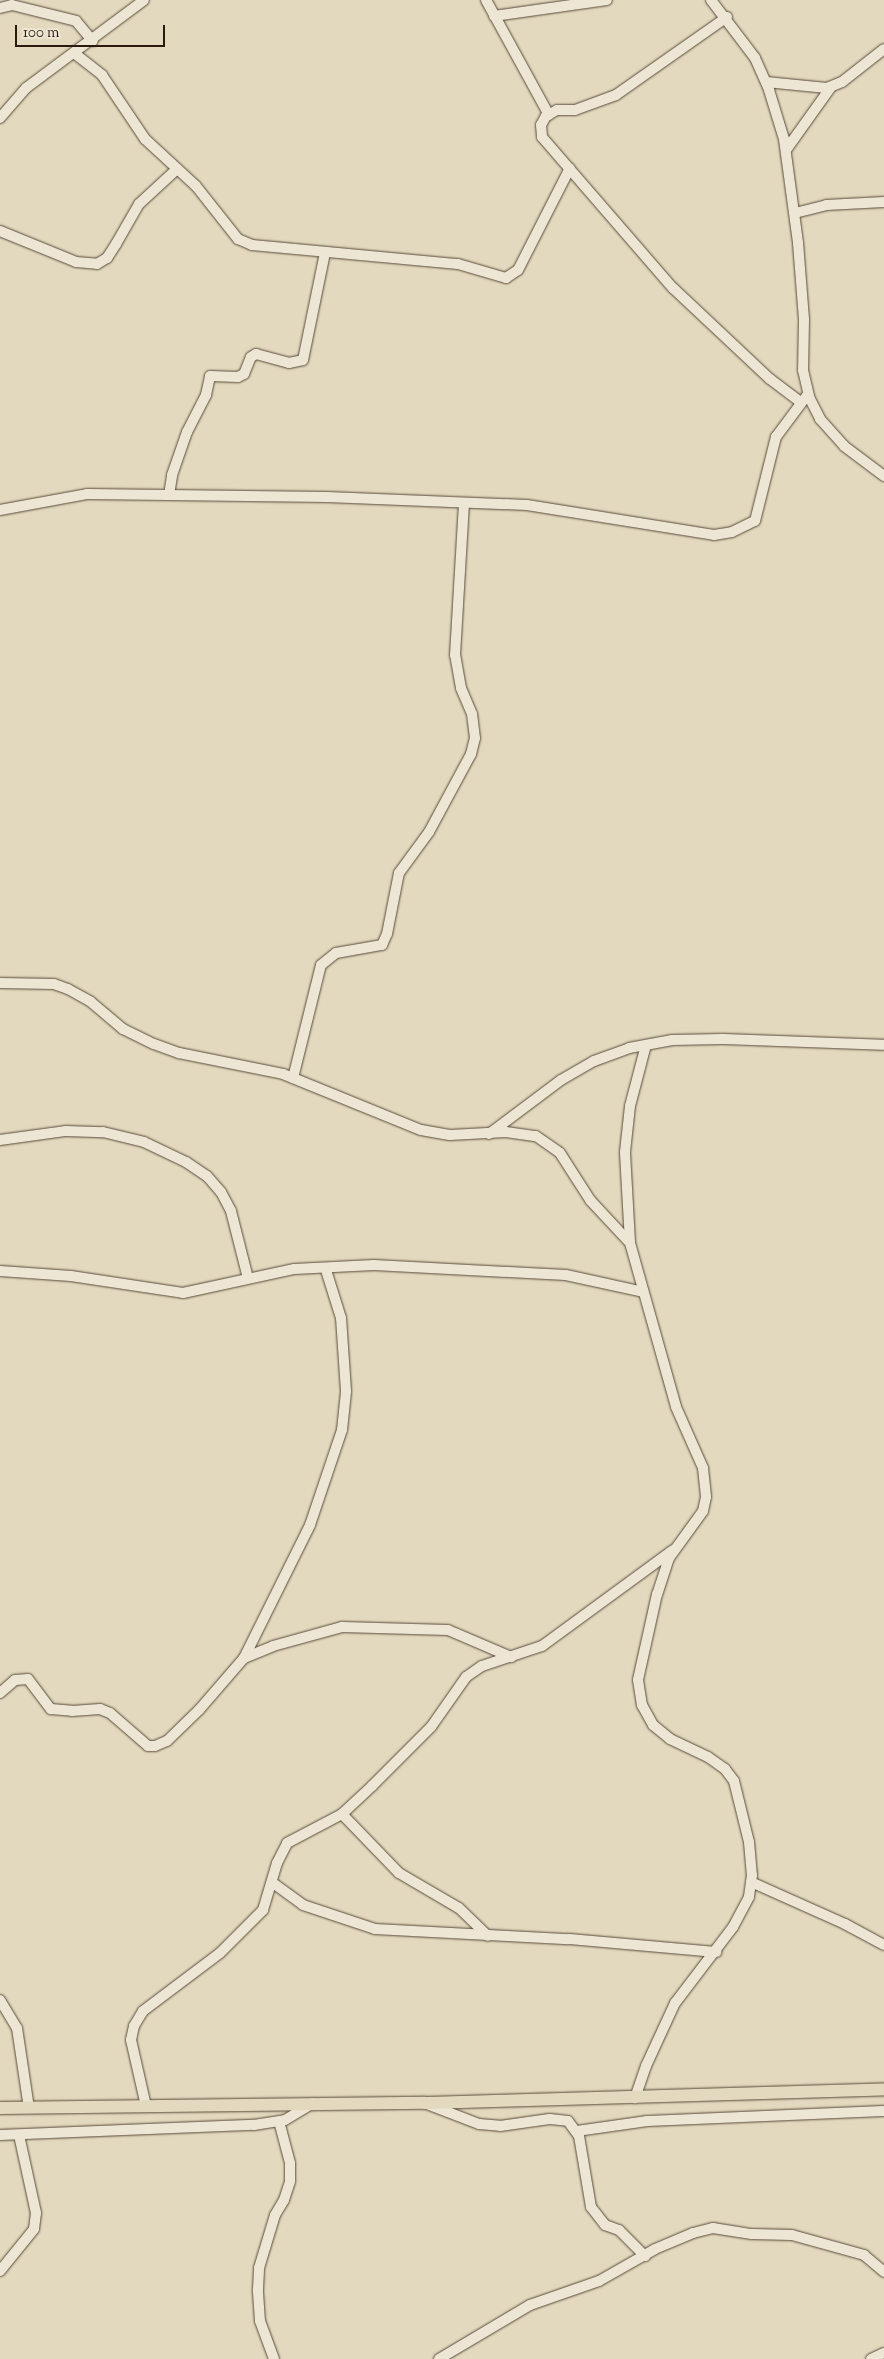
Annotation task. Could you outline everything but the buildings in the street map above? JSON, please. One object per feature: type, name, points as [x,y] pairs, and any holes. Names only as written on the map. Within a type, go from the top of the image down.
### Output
[{"type":"main road","points":[[0,2108],[425,2103],[884,2089]]},
{"type":"street","points":[[0,118],[26,88],[93,41],[144,0]]},
{"type":"street","points":[[486,0],[549,114]]},
{"type":"street","points":[[494,16],[607,0]]},
{"type":"street","points":[[0,511],[87,494],[169,495],[527,506],[656,528],[714,535],[732,532],[756,521],[776,437],[805,398],[803,370],[804,320],[795,213],[786,150],[766,82],[755,58],[727,17],[712,0]]},
{"type":"street","points":[[0,8],[12,5],[76,20],[93,41]]},
{"type":"street","points":[[727,17],[616,95],[575,110],[557,110],[549,114],[541,125],[542,136],[673,288],[770,379],[805,398],[820,419],[844,446],[884,476]]},
{"type":"street","points":[[766,82],[802,88],[831,87],[842,82],[884,49]]},
{"type":"street","points":[[74,53],[102,75],[145,139],[196,186],[238,239],[252,245],[458,264],[506,278],[518,270],[570,168]]},
{"type":"street","points":[[786,150],[831,87]]},
{"type":"street","points":[[0,231],[76,262],[97,264],[107,258],[139,204],[177,169]]},
{"type":"street","points":[[795,213],[826,206],[884,202]]},
{"type":"street","points":[[169,495],[172,475],[188,432],[206,395],[210,376],[238,377],[244,374],[251,357],[256,354],[290,363],[303,360],[325,253]]},
{"type":"street","points":[[293,1078],[321,965],[336,953],[382,945],[387,934],[399,873],[437,818],[471,754],[475,738],[472,714],[462,688],[455,655],[464,504]]},
{"type":"street","points":[[0,983],[54,984],[91,1002],[123,1029],[154,1044],[293,1078],[421,1130],[450,1135],[488,1135],[506,1132],[536,1136],[560,1153],[590,1200],[630,1243]]},
{"type":"street","points":[[488,1135],[561,1080],[594,1061],[646,1045],[672,1040],[722,1039],[884,1045]]},
{"type":"street","points":[[636,2098],[646,2066],[675,2003],[716,1952],[749,1897],[751,1882],[749,1842],[734,1781],[725,1769],[708,1757],[670,1739],[653,1725],[642,1704],[638,1680],[657,1594],[675,1548],[703,1511],[706,1497],[702,1468],[676,1407],[630,1243],[624,1152],[630,1106],[646,1045]]},
{"type":"street","points":[[0,1140],[66,1131],[103,1132],[144,1142],[186,1162],[207,1176],[221,1192],[231,1211],[248,1278]]},
{"type":"street","points":[[0,1271],[71,1276],[183,1292],[294,1269],[326,1270],[374,1265],[510,1270],[566,1275],[643,1292]]},
{"type":"street","points":[[0,1693],[15,1680],[28,1679],[52,1709],[72,1711],[100,1709],[110,1713],[148,1746],[155,1746],[167,1741],[199,1710],[244,1658],[310,1525],[342,1430],[346,1391],[340,1318],[326,1270]]},
{"type":"street","points":[[146,2106],[132,2040],[134,2026],[143,2011],[194,1974],[240,1934],[262,1910],[273,1883],[277,1863],[287,1843],[342,1814],[431,1727],[466,1677],[482,1666],[542,1646],[675,1548]]},
{"type":"street","points":[[244,1658],[273,1646],[342,1627],[448,1630],[511,1657]]},
{"type":"street","points":[[342,1814],[399,1874],[458,1908],[488,1936]]},
{"type":"street","points":[[751,1882],[845,1924],[884,1945]]},
{"type":"street","points":[[273,1883],[303,1905],[376,1929],[569,1939],[716,1952]]},
{"type":"street","points":[[0,2000],[17,2028],[29,2108]]},
{"type":"street","points":[[0,2135],[200,2129],[279,2121],[299,2113],[313,2103]]},
{"type":"street","points":[[425,2103],[479,2124],[500,2126],[550,2119],[568,2121],[577,2130],[591,2208],[605,2225],[619,2230],[645,2256]]},
{"type":"street","points":[[577,2130],[647,2121],[884,2111]]},
{"type":"street","points":[[274,2359],[260,2321],[258,2289],[259,2268],[275,2215],[284,2200],[290,2181],[290,2163],[279,2121]]},
{"type":"street","points":[[0,2271],[34,2229],[36,2213],[19,2135]]},
{"type":"street","points":[[439,2359],[530,2305],[599,2281],[693,2233],[713,2228],[792,2235],[864,2255],[884,2272]]},
{"type":"street","points":[[871,2359],[884,2353]]}]
